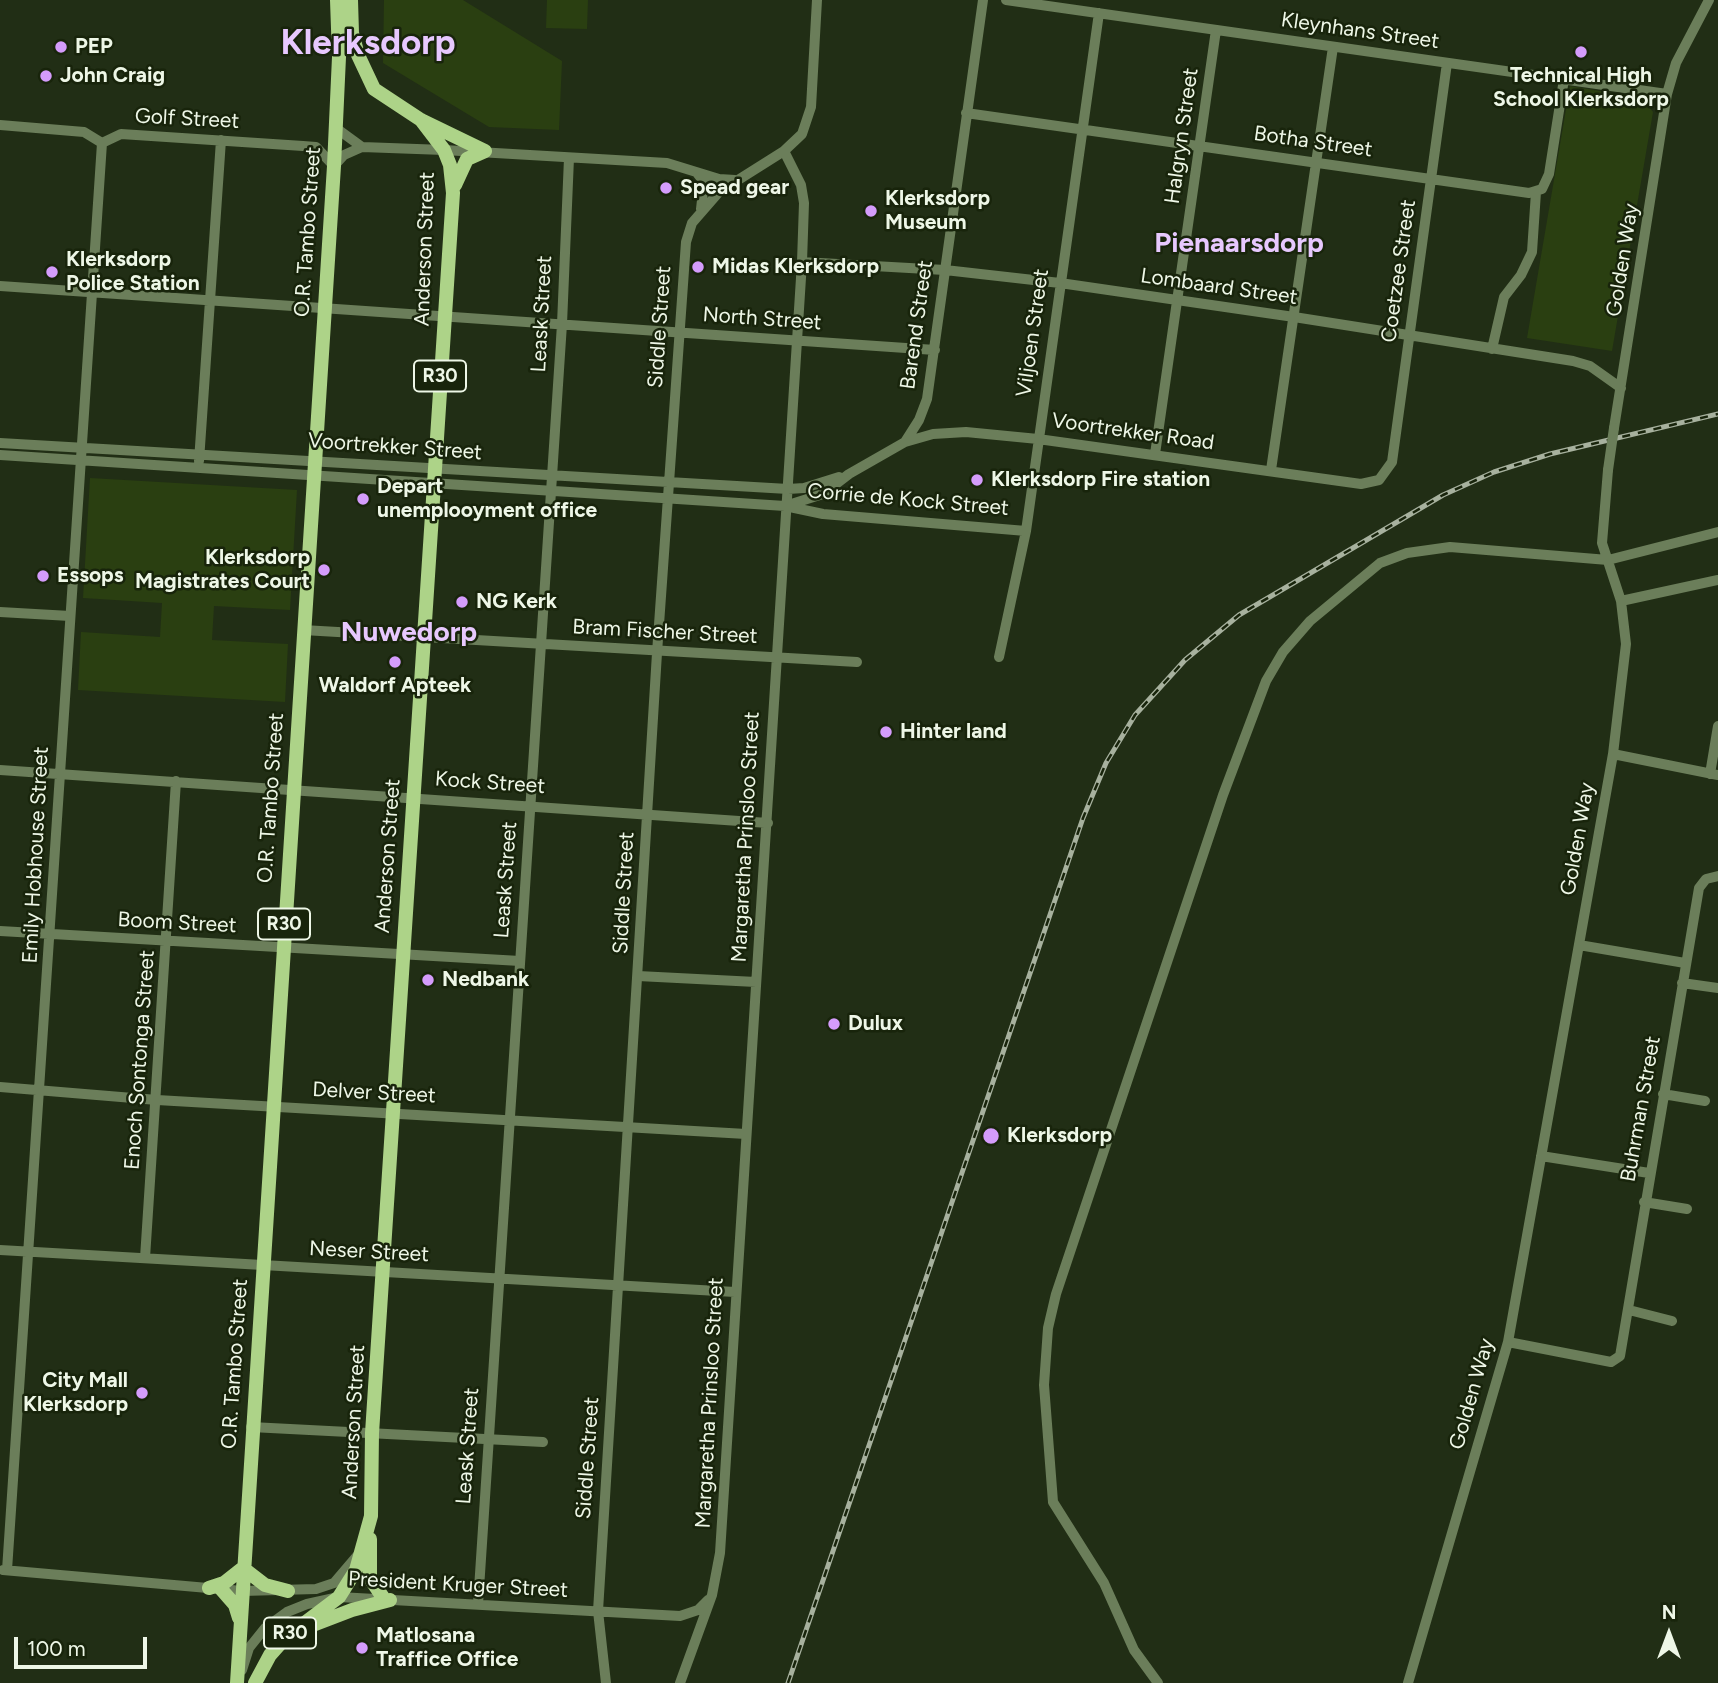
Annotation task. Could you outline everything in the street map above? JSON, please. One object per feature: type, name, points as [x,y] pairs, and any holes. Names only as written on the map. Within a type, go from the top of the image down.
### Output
[{"type":"main road","name":"O.R. Tambo Street","points":[[237,1683],[251,1427],[334,166],[337,0]]},
{"type":"main road","name":"R30","points":[[351,0],[352,33],[364,73],[374,89],[421,120]]},
{"type":"main road","name":"Anderson Street","points":[[340,1597],[356,1570],[371,1516],[372,1433],[453,193],[450,165],[444,150],[421,120]]},
{"type":"main road","points":[[421,120],[485,151]]},
{"type":"main road","points":[[453,193],[461,167],[467,159],[485,151]]},
{"type":"main road","points":[[286,1637],[387,1599],[370,1577],[371,1516]]},
{"type":"main road","points":[[240,1622],[235,1605],[215,1588],[243,1569],[265,1585],[288,1591]]},
{"type":"main road","name":"R30","points":[[255,1683],[270,1655],[286,1637],[340,1597]]},
{"type":"street","points":[[784,151],[802,134],[811,107],[817,0]]},
{"type":"street","name":"Barend Street","points":[[905,442],[919,420],[927,399],[983,0]]},
{"type":"street","name":"Kleynhans Street","points":[[1006,0],[1668,94]]},
{"type":"street","name":"Golden Way","points":[[1408,1683],[1508,1342],[1613,754],[1626,666],[1621,601],[1601,530],[1614,428],[1668,94],[1676,63],[1709,0]]},
{"type":"street","name":"Viljoen Street","points":[[999,657],[1026,531],[1099,13]]},
{"type":"street","name":"Halgryn Street","points":[[1155,454],[1216,30]]},
{"type":"street","points":[[1271,470],[1333,47]]},
{"type":"street","name":"Coetzee Street","points":[[1379,480],[1392,463],[1447,63]]},
{"type":"street","points":[[1492,349],[1504,297],[1521,275],[1532,252],[1536,192],[1545,184],[1549,174],[1564,79]]},
{"type":"street","name":"Botha Street","points":[[966,113],[1536,192]]},
{"type":"street","points":[[0,125],[84,132],[102,142]]},
{"type":"street","points":[[336,128],[362,147]]},
{"type":"street","name":"Golf Street","points":[[102,142],[121,134],[316,147],[334,166]]},
{"type":"street","points":[[198,467],[220,140]]},
{"type":"street","name":"Emily Hobhouse Street","points":[[4,1570],[42,1089],[102,142]]},
{"type":"street","points":[[334,166],[344,155],[362,147],[485,151],[667,163],[697,173],[735,180]]},
{"type":"street","name":"Siddle Street","points":[[606,1683],[597,1611],[657,653],[686,242],[692,223],[701,210],[735,180],[784,151]]},
{"type":"street","name":"Margaretha Prinsloo Street","points":[[680,1683],[712,1595],[720,1553],[802,262],[804,203],[801,185],[784,151]]},
{"type":"street","name":"Leask Street","points":[[478,1604],[562,324],[569,158]]},
{"type":"street","points":[[697,173],[704,182],[705,195],[701,210]]},
{"type":"street","name":"Lombaard Street","points":[[802,262],[945,270],[1060,283],[1294,317],[1590,366],[1621,388]]},
{"type":"street","name":"North Street","points":[[0,286],[934,350]]},
{"type":"street","name":"Voortrekker Road","points":[[785,506],[823,494],[849,474],[905,442],[933,434],[966,432],[1155,454],[1361,484],[1379,480]]},
{"type":"street","name":"Voortrekker Street","points":[[0,443],[198,467],[314,467]]},
{"type":"street","name":"Voortrekker Street","points":[[0,455],[200,454],[314,467],[434,476],[550,492],[785,506]]},
{"type":"street","name":"Voortrekker Road","points":[[788,489],[804,488],[849,474]]},
{"type":"street","name":"Voortrekker Street","points":[[434,476],[552,477],[788,489]]},
{"type":"street","name":"Corrie de Kock Street","points":[[785,506],[823,514],[1026,531]]},
{"type":"street","points":[[1158,1683],[1134,1650],[1104,1583],[1053,1502],[1044,1385],[1048,1328],[1056,1294],[1226,785],[1266,681],[1296,636],[1380,563],[1407,553],[1450,547],[1608,560],[1718,532]]},
{"type":"street","points":[[1621,601],[1718,580]]},
{"type":"street","points":[[0,612],[70,616]]},
{"type":"street","name":"Bram Fischer Street","points":[[303,630],[657,653],[857,662]]},
{"type":"street","points":[[1613,754],[1714,774],[1718,726]]},
{"type":"street","name":"Kock Street","points":[[0,770],[530,804],[768,823]]},
{"type":"street","name":"Enoch Sontonga Street","points":[[145,1258],[176,781]]},
{"type":"street","name":"Buhrman Street","points":[[1508,1342],[1611,1362],[1618,1360],[1629,1310],[1644,1202],[1699,888],[1706,879],[1718,876]]},
{"type":"street","name":"Boom Street","points":[[0,932],[520,961]]},
{"type":"street","points":[[1579,945],[1685,964]]},
{"type":"street","points":[[638,976],[756,982]]},
{"type":"street","points":[[1682,983],[1718,988]]},
{"type":"street","name":"Delver Street","points":[[0,1087],[157,1100],[746,1134]]},
{"type":"street","points":[[1663,1094],[1705,1101]]},
{"type":"street","points":[[1541,1156],[1649,1173]]},
{"type":"street","points":[[1644,1202],[1687,1209]]},
{"type":"street","name":"Neser Street","points":[[0,1250],[735,1292]]},
{"type":"street","points":[[1629,1310],[1672,1321]]},
{"type":"street","points":[[251,1427],[542,1442]]},
{"type":"street","name":"President Kruger Street","points":[[4,1570],[242,1591],[316,1590],[334,1583],[361,1551]]},
{"type":"street","name":"President Kruger Street","points":[[237,1683],[249,1648],[265,1628],[287,1612],[307,1604],[340,1597],[680,1616],[698,1611],[712,1595]]},
{"type":"green space","points":[[384,0],[463,0],[562,61],[559,130],[489,127],[383,63]]},
{"type":"green space","points":[[547,0],[588,0],[587,29],[546,28]]},
{"type":"green space","points":[[1570,86],[1642,98],[1653,112],[1612,351],[1527,338]]},
{"type":"green space","points":[[90,478],[297,490],[290,610],[214,606],[212,640],[288,644],[285,702],[78,690],[81,632],[160,637],[162,603],[83,598]]},
{"type":"railway","points":[[788,1683],[1083,818],[1106,763],[1135,715],[1185,660],[1239,615],[1443,495],[1494,472],[1550,454],[1718,414]]},
{"type":"place","name":"PEP","points":[[61,47]]},
{"type":"place","name":"Technical High School Klerksdorp","points":[[1581,52]]},
{"type":"place","name":"John Craig","points":[[46,76]]},
{"type":"place","name":"Spead gear","points":[[666,188]]},
{"type":"place","name":"Klerksdorp Museum","points":[[871,211]]},
{"type":"place","name":"Midas Klerksdorp","points":[[698,267]]},
{"type":"place","name":"Klerksdorp Police Station","points":[[52,272]]},
{"type":"place","name":"Klerksdorp Fire station","points":[[977,480]]},
{"type":"place","name":"Depart unemplooyment office","points":[[363,499]]},
{"type":"place","name":"Klerksdorp Magistrates Court","points":[[324,570]]},
{"type":"place","name":"Essops","points":[[43,576]]},
{"type":"place","name":"NG Kerk","points":[[462,602]]},
{"type":"place","name":"Waldorf Apteek","points":[[395,662]]},
{"type":"place","name":"Hinter land","points":[[886,732]]},
{"type":"place","name":"Nedbank","points":[[428,980]]},
{"type":"place","name":"Dulux","points":[[834,1024]]},
{"type":"place","name":"Klerksdorp","points":[[991,1136]]},
{"type":"place","name":"City Mall Klerksdorp","points":[[142,1393]]},
{"type":"place","name":"Matlosana Traffice Office","points":[[362,1648]]},
{"type":"district","name":"Klerksdorp","points":[[368,44]]},
{"type":"district","name":"Pienaarsdorp","points":[[1239,244]]},
{"type":"district","name":"Nuwedorp","points":[[409,633]]}]
